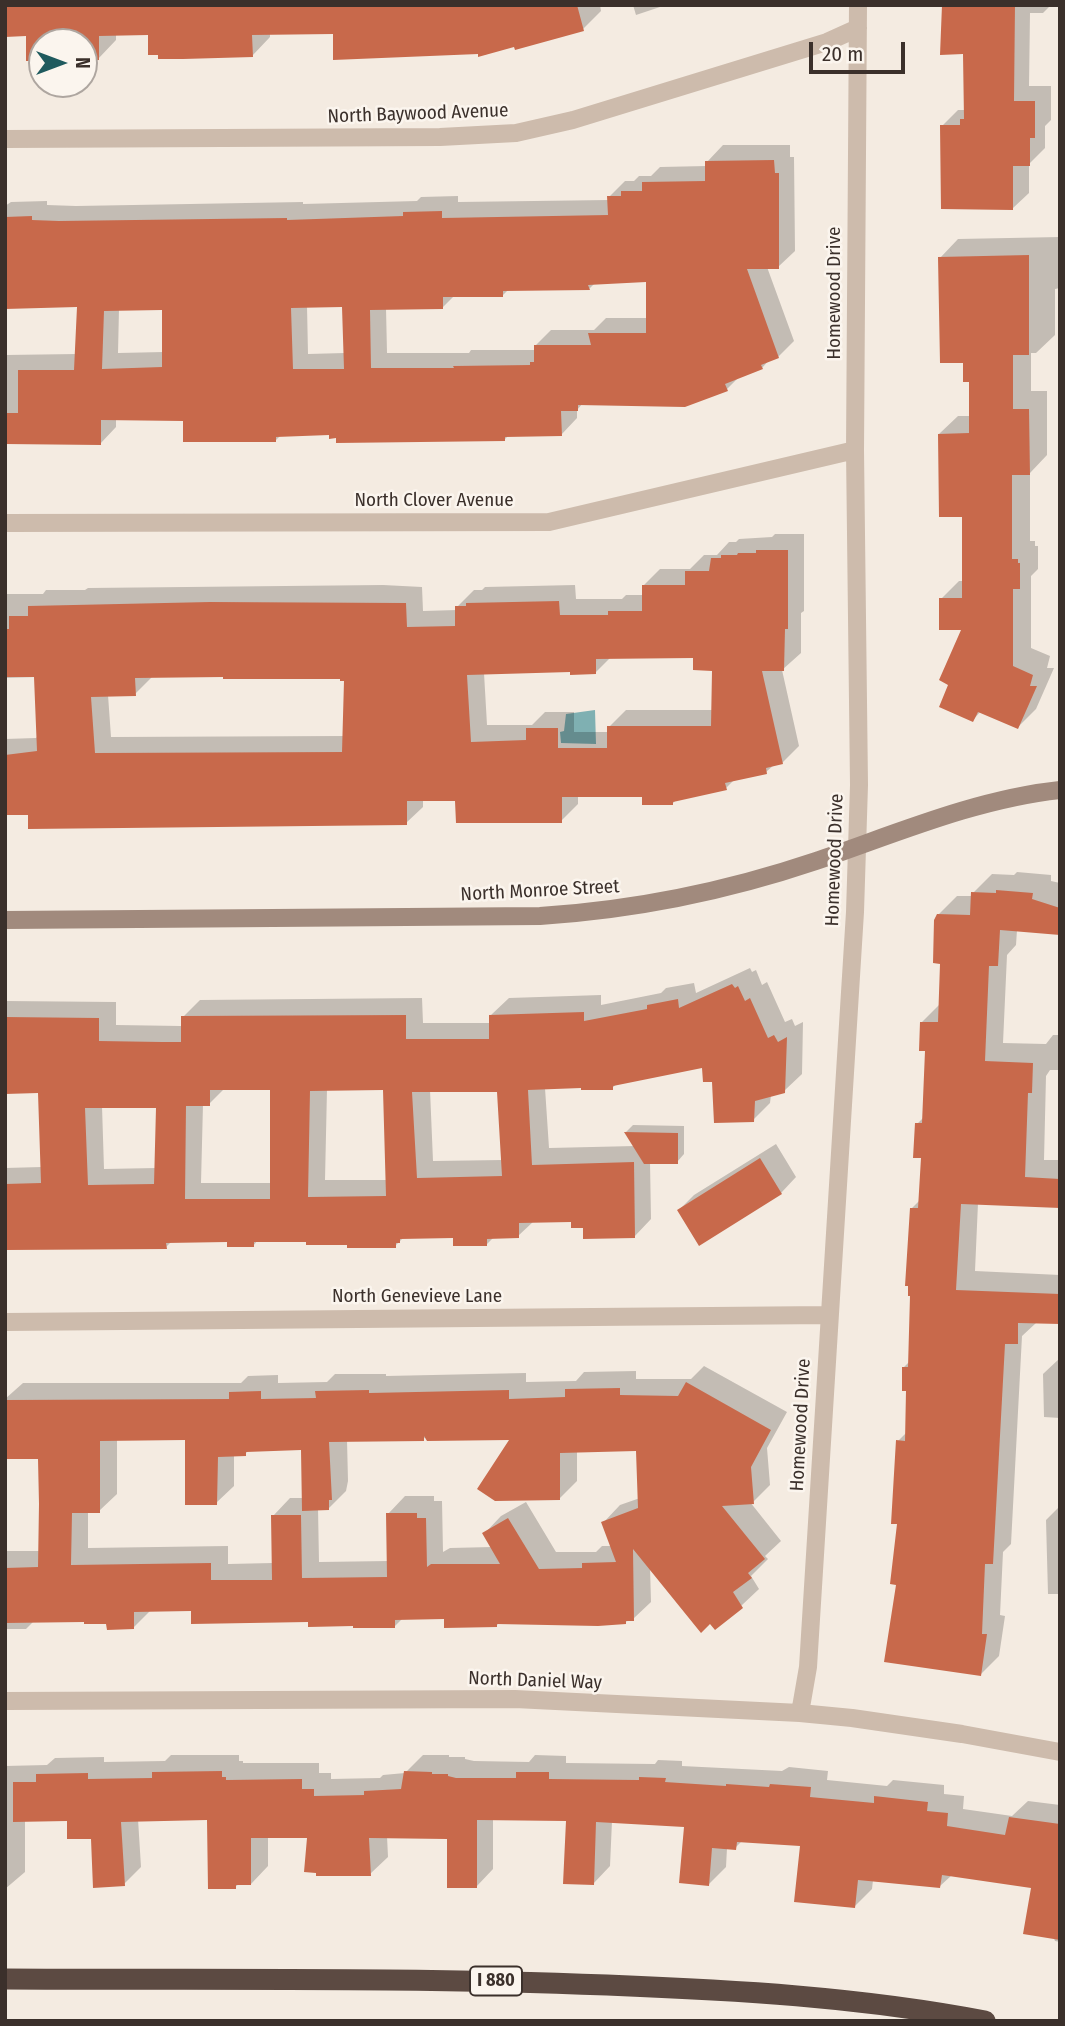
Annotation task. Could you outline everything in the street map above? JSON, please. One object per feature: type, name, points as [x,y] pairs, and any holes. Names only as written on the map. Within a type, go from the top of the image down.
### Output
[{"type":"highway","name":"I 880","points":[[5,1979],[505,1981],[700,1989],[808,1996],[985,2021]]},
{"type":"main road","name":"North Monroe Street","points":[[5,920],[540,916],[595,913],[697,893],[811,862],[900,831],[1023,794],[1060,790]]},
{"type":"street","name":"Homewood Drive","points":[[800,1713],[808,1667],[855,912],[859,779],[855,450],[858,5]]},
{"type":"street","name":"North Baywood Avenue","points":[[5,139],[440,137],[516,132],[573,120],[827,42],[858,28]]},
{"type":"street","name":"North Clover Avenue","points":[[5,523],[549,522],[855,450]]},
{"type":"street","name":"North Genevieve Lane","points":[[5,1322],[829,1315]]},
{"type":"street","name":"North Daniel Way","points":[[5,1701],[515,1699],[800,1713],[948,1732],[1060,1752]]},
{"type":"water","points":[[595,710],[596,744],[561,743],[560,732],[564,731],[566,714]]},
{"type":"building","points":[[5,5],[577,5],[584,31],[478,57],[478,54],[333,60],[333,34],[252,35],[253,57],[183,59],[158,59],[158,55],[148,55],[148,35],[99,36],[98,60],[98,28],[28,28],[28,61],[26,36],[5,37]]},
{"type":"building","points":[[942,5],[1015,5],[1014,101],[1035,101],[1035,138],[1030,138],[1030,166],[1013,166],[1013,210],[941,209],[940,125],[960,125],[960,119],[964,119],[963,54],[940,55]]},
{"type":"building","points":[[774,160],[775,173],[779,173],[779,269],[747,269],[779,358],[761,365],[763,369],[725,384],[728,391],[685,407],[578,405],[578,411],[561,411],[562,436],[505,437],[505,441],[336,443],[336,438],[329,439],[329,435],[276,437],[276,442],[183,442],[183,421],[101,420],[101,445],[5,444],[5,413],[18,413],[18,370],[74,370],[77,307],[5,309],[5,217],[32,216],[32,220],[59,221],[287,220],[403,216],[403,212],[442,211],[442,218],[608,215],[607,196],[621,196],[621,191],[642,191],[642,182],[705,181],[705,161]],"holes":[[[646,282],[646,333],[588,333],[591,345],[534,345],[534,362],[530,362],[530,365],[371,368],[370,310],[443,309],[443,297],[503,297],[503,291],[590,290],[588,285]],[[342,307],[344,369],[293,369],[291,308]],[[162,310],[162,367],[102,369],[104,311]]]},
{"type":"building","points":[[1029,255],[1029,355],[1013,355],[1013,409],[1029,409],[1030,475],[1012,475],[1012,559],[1018,559],[1020,563],[1020,589],[1013,589],[1013,666],[1033,675],[1030,686],[1037,686],[1018,729],[978,712],[973,722],[939,707],[948,685],[939,680],[961,630],[939,630],[939,598],[962,598],[962,517],[939,517],[938,434],[969,433],[969,382],[963,382],[963,363],[940,363],[938,257]]},
{"type":"building","points":[[756,550],[788,550],[788,629],[785,629],[784,671],[762,671],[783,764],[766,768],[767,774],[725,783],[727,790],[673,802],[673,805],[642,805],[642,797],[562,797],[562,823],[456,823],[455,801],[407,801],[407,825],[28,829],[28,815],[5,815],[5,755],[37,751],[34,677],[5,677],[5,629],[9,629],[9,616],[28,616],[28,606],[210,602],[406,603],[407,627],[455,626],[455,606],[466,606],[466,603],[559,601],[560,615],[608,615],[608,611],[642,611],[642,585],[685,585],[685,571],[709,571],[711,558],[756,553]],"holes":[[[693,658],[693,670],[712,671],[711,726],[607,726],[607,748],[558,748],[558,728],[526,728],[526,740],[471,742],[467,675],[570,672],[570,675],[596,674],[596,659]],[[223,677],[344,681],[342,752],[95,753],[91,697],[136,696],[135,678]]]},
{"type":"building","points":[[996,890],[1033,893],[1032,899],[1060,908],[1060,935],[1000,930],[998,966],[989,966],[985,1061],[1033,1063],[1032,1093],[1028,1093],[1025,1177],[1060,1179],[1060,1208],[961,1204],[956,1290],[1060,1294],[1060,1324],[1018,1323],[1018,1344],[1005,1344],[993,1564],[985,1564],[982,1634],[987,1634],[981,1676],[884,1662],[896,1585],[890,1584],[897,1524],[891,1524],[896,1440],[905,1441],[906,1391],[902,1391],[902,1367],[908,1367],[910,1296],[908,1286],[905,1286],[910,1208],[918,1208],[921,1158],[913,1158],[915,1123],[922,1123],[925,1051],[919,1051],[920,1022],[938,1022],[940,964],[933,963],[934,920],[937,914],[970,915],[971,892],[996,893]]},
{"type":"building","points":[[732,984],[735,988],[738,986],[745,1001],[750,998],[768,1038],[774,1035],[778,1042],[787,1037],[785,1093],[755,1101],[754,1122],[714,1123],[712,1082],[703,1082],[702,1068],[613,1086],[613,1090],[528,1090],[532,1165],[634,1162],[635,1238],[583,1239],[583,1228],[571,1228],[571,1222],[519,1223],[519,1238],[487,1239],[487,1246],[453,1246],[453,1238],[400,1239],[396,1248],[347,1248],[347,1245],[306,1245],[306,1242],[254,1242],[254,1247],[227,1247],[227,1242],[166,1243],[167,1249],[5,1250],[5,1184],[41,1183],[38,1093],[5,1094],[5,1017],[99,1018],[99,1041],[181,1042],[181,1016],[406,1015],[406,1039],[489,1039],[489,1015],[584,1012],[584,1021],[647,1009],[647,1005],[678,999],[679,1008]],"holes":[[[210,1090],[270,1090],[270,1199],[185,1199],[186,1106],[210,1106]],[[383,1090],[386,1196],[308,1197],[310,1091]],[[412,1092],[497,1092],[502,1176],[417,1178]],[[85,1108],[156,1108],[154,1184],[88,1185]]]},
{"type":"building","points":[[624,1132],[678,1133],[678,1164],[644,1164]]},
{"type":"building","points":[[760,1158],[782,1194],[699,1246],[677,1210]]},
{"type":"building","points":[[686,1382],[771,1430],[751,1467],[754,1504],[722,1506],[765,1559],[748,1573],[752,1578],[733,1592],[743,1608],[715,1630],[710,1624],[701,1633],[633,1549],[634,1621],[626,1621],[626,1624],[497,1624],[497,1627],[444,1628],[444,1619],[395,1620],[395,1628],[308,1627],[308,1622],[191,1624],[191,1611],[134,1612],[134,1629],[107,1630],[106,1624],[84,1622],[5,1623],[5,1568],[38,1567],[39,1504],[38,1459],[5,1459],[5,1400],[229,1399],[229,1392],[261,1391],[261,1399],[316,1398],[315,1391],[369,1390],[369,1393],[509,1390],[509,1399],[565,1397],[565,1389],[620,1388],[620,1395],[678,1396]],"holes":[[[424,1436],[427,1441],[509,1440],[477,1489],[495,1501],[560,1500],[560,1453],[636,1451],[638,1508],[601,1522],[616,1562],[582,1563],[582,1568],[539,1569],[508,1518],[482,1533],[500,1564],[431,1564],[427,1567],[426,1518],[417,1518],[417,1513],[386,1513],[387,1577],[302,1578],[301,1515],[271,1515],[272,1580],[211,1580],[211,1563],[71,1565],[72,1513],[100,1513],[100,1441],[185,1440],[185,1505],[217,1505],[218,1457],[246,1456],[246,1452],[301,1450],[302,1511],[329,1510],[329,1500],[332,1500],[329,1442],[424,1441]]]},
{"type":"building","points":[[222,1771],[222,1777],[226,1777],[226,1780],[302,1779],[302,1789],[314,1789],[314,1796],[364,1795],[364,1791],[401,1789],[404,1771],[448,1774],[456,1778],[516,1778],[516,1772],[549,1772],[549,1779],[639,1780],[639,1777],[666,1778],[665,1782],[726,1786],[769,1787],[770,1784],[811,1787],[810,1797],[874,1803],[874,1796],[928,1802],[927,1811],[948,1813],[947,1826],[1005,1835],[1009,1817],[1060,1824],[1060,1940],[1023,1934],[1031,1888],[942,1875],[940,1888],[858,1880],[855,1908],[794,1902],[800,1846],[737,1842],[736,1850],[712,1848],[709,1886],[679,1883],[684,1827],[596,1822],[594,1885],[563,1884],[566,1821],[477,1820],[477,1888],[447,1888],[447,1839],[369,1838],[371,1876],[316,1876],[316,1873],[304,1872],[307,1838],[251,1838],[251,1885],[236,1885],[236,1889],[208,1889],[207,1820],[121,1822],[125,1886],[93,1888],[91,1839],[67,1839],[67,1821],[13,1822],[13,1782],[36,1782],[36,1774],[88,1773],[88,1779],[152,1778],[152,1772]]}]
